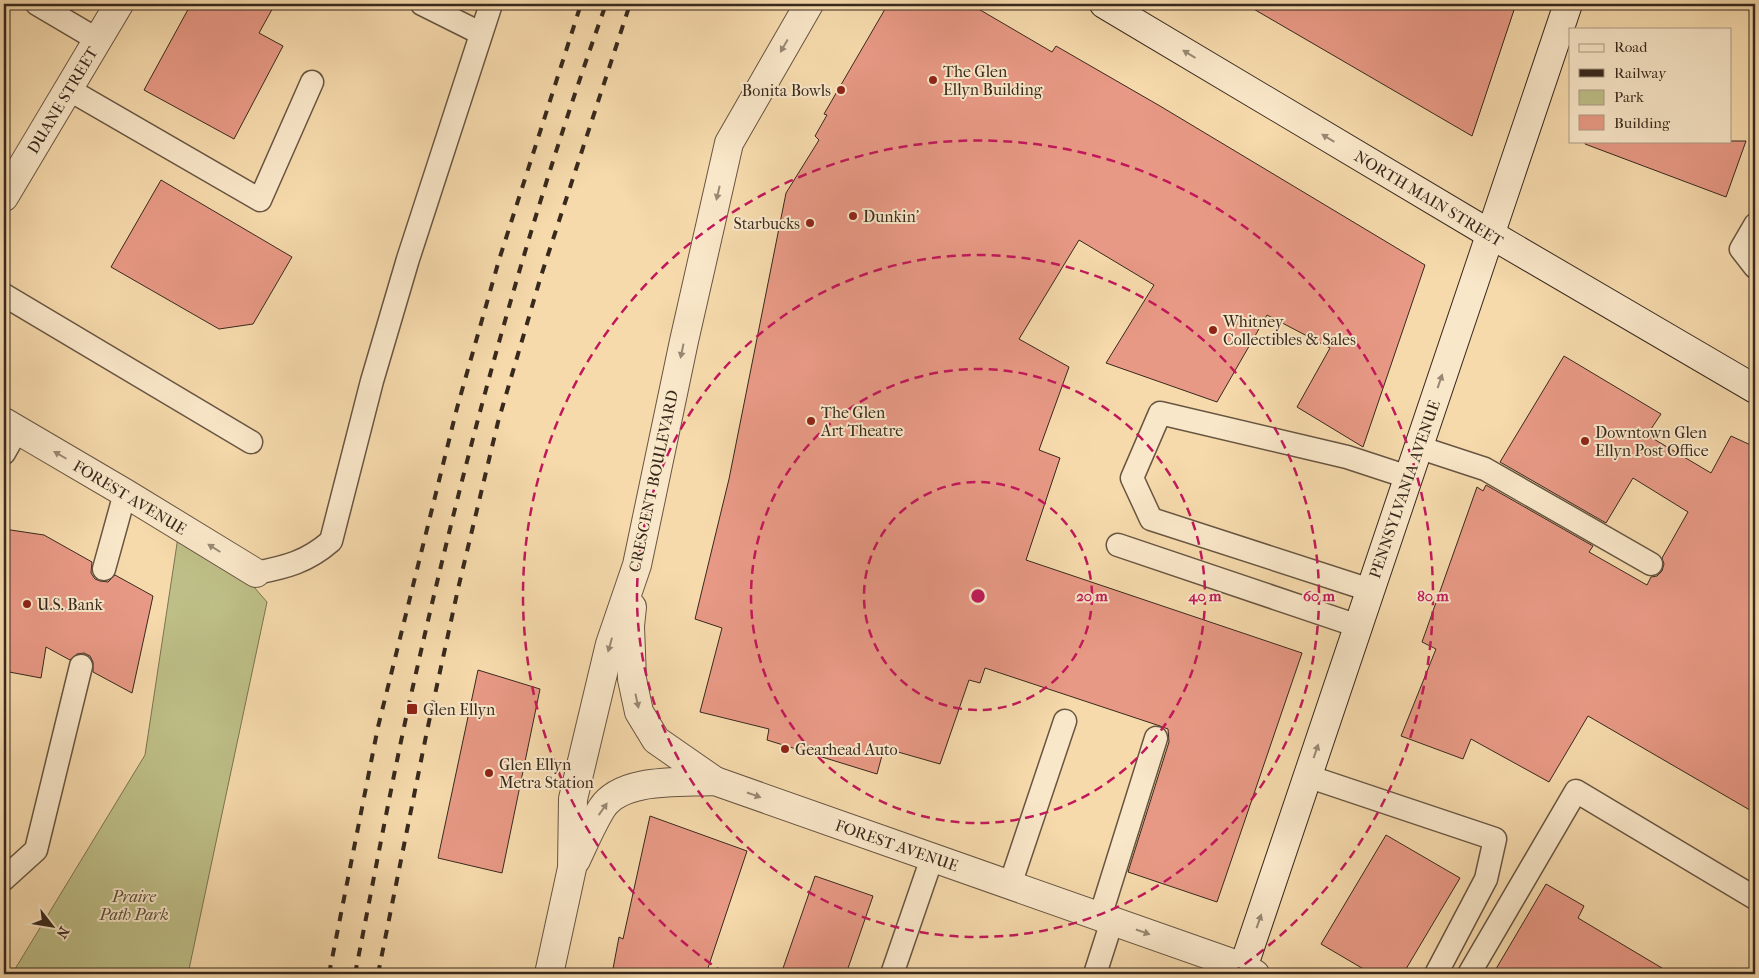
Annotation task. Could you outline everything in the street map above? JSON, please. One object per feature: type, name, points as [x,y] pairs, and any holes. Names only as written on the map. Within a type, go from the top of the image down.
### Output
[{"type":"street","name":"DUANE STREET","points":[[4,197],[119,4]]},
{"type":"street","name":"CRESCENT BOULEVARD","points":[[549,974],[572,868],[573,799],[610,644],[636,565],[729,143],[808,4]]},
{"type":"street","name":"NORTH MAIN STREET","points":[[1104,4],[1755,390]]},
{"type":"street","name":"PENNSYLVANIA AVENUE","points":[[1247,972],[1308,776],[1568,4]]},
{"type":"street","name":"FOREST AVENUE","points":[[10,426],[256,573]]},
{"type":"street","points":[[636,565],[630,626],[632,679],[639,712],[656,740],[714,781]]},
{"type":"street","name":"FOREST AVENUE","points":[[572,868],[603,806],[623,790],[645,785],[714,781],[1106,919],[1247,972]]},
{"type":"lane","points":[[37,4],[98,40]]},
{"type":"lane","points":[[422,4],[480,33]]},
{"type":"lane","points":[[256,573],[293,565],[317,553],[331,541],[372,381],[408,259],[491,4]]},
{"type":"lane","points":[[68,89],[260,200],[312,82]]},
{"type":"lane","points":[[1755,225],[1741,249],[1755,267]]},
{"type":"lane","points":[[4,295],[251,442]]},
{"type":"lane","points":[[1370,590],[1151,519],[1132,478],[1160,413],[1347,457],[1408,477]]},
{"type":"lane","points":[[4,453],[10,426]]},
{"type":"lane","points":[[1418,447],[1485,469],[1651,564]]},
{"type":"lane","points":[[104,569],[125,493]]},
{"type":"lane","points":[[1118,546],[1358,626]]},
{"type":"lane","points":[[4,879],[36,850],[81,666]]},
{"type":"lane","points":[[1010,885],[1066,721]]},
{"type":"lane","points":[[1095,974],[1106,919],[1156,738]]},
{"type":"lane","points":[[1308,776],[1495,839],[1486,879],[1436,974]]},
{"type":"lane","points":[[1469,974],[1576,791],[1755,898]]},
{"type":"lane","points":[[892,974],[932,858]]},
{"type":"green space","name":"Praire Path Park","points":[[178,537],[247,579],[267,602],[188,974],[12,974],[145,755]]},
{"type":"building","points":[[191,4],[275,4],[259,33],[283,46],[234,139],[144,90]]},
{"type":"building","points":[[888,4],[970,4],[1052,52],[1056,46],[1425,265],[1363,447],[1297,407],[1330,348],[1267,315],[1217,402],[1106,363],[1154,285],[1079,240],[1019,339],[1069,367],[1039,450],[1060,458],[1026,560],[1302,653],[1217,902],[1128,872],[1169,742],[1168,729],[1160,726],[985,668],[980,683],[969,680],[940,764],[884,748],[877,774],[767,740],[769,729],[700,712],[722,628],[695,619],[729,479],[786,193],[819,140],[815,136],[827,115],[824,114]]},
{"type":"building","points":[[1245,4],[1516,4],[1472,136]]},
{"type":"building","points":[[1746,141],[1726,197],[1585,144],[1586,142]]},
{"type":"building","points":[[161,180],[292,257],[253,324],[219,329],[111,267]]},
{"type":"building","points":[[1564,356],[1661,414],[1647,435],[1711,473],[1731,436],[1755,447],[1755,813],[1588,716],[1549,782],[1471,739],[1463,759],[1401,736],[1436,649],[1422,642],[1477,487],[1483,491],[1486,485],[1593,546],[1589,552],[1647,585],[1651,577],[1657,576],[1662,571],[1664,564],[1662,558],[1688,512],[1633,478],[1606,523],[1500,462]]},
{"type":"building","points":[[4,529],[44,535],[92,562],[91,573],[95,579],[108,582],[115,575],[153,596],[132,693],[93,672],[93,662],[90,656],[84,653],[77,654],[70,660],[46,647],[41,678],[4,671]]},
{"type":"building","name":"Glen Ellyn Metra Station","points":[[478,670],[540,689],[502,873],[438,858]]},
{"type":"building","points":[[650,816],[747,851],[706,974],[612,974],[619,937],[623,939]]},
{"type":"building","points":[[1386,835],[1460,878],[1403,974],[1372,974],[1321,944]]},
{"type":"building","points":[[815,876],[873,896],[846,974],[781,974]]},
{"type":"building","points":[[1546,884],[1584,906],[1578,918],[1672,974],[1493,974]]},
{"type":"railway","points":[[329,974],[378,727],[457,408],[499,260],[581,4]]},
{"type":"railway","points":[[355,974],[408,711],[456,504],[525,252],[606,4]]},
{"type":"railway","points":[[378,974],[427,731],[458,589],[498,422],[541,276],[630,4]]},
{"type":"place","name":"The Glen Ellyn Building","points":[[933,80]]},
{"type":"place","name":"Bonita Bowls","points":[[841,90]]},
{"type":"place","name":"Dunkin'","points":[[853,216]]},
{"type":"place","name":"Starbucks","points":[[810,223]]},
{"type":"place","name":"Whitney Collectibles & Sales","points":[[1213,330]]},
{"type":"place","name":"The Glen Art Theatre","points":[[811,421]]},
{"type":"place","name":"Downtown Glen Ellyn Post Office","points":[[1585,441]]},
{"type":"place","name":"U.S. Bank","points":[[27,604]]},
{"type":"place","name":"Glen Ellyn","points":[[412,709]]},
{"type":"place","name":"Gearhead Auto","points":[[785,749]]},
{"type":"place","name":"Glen Ellyn Metra Station","points":[[489,773]]}]
